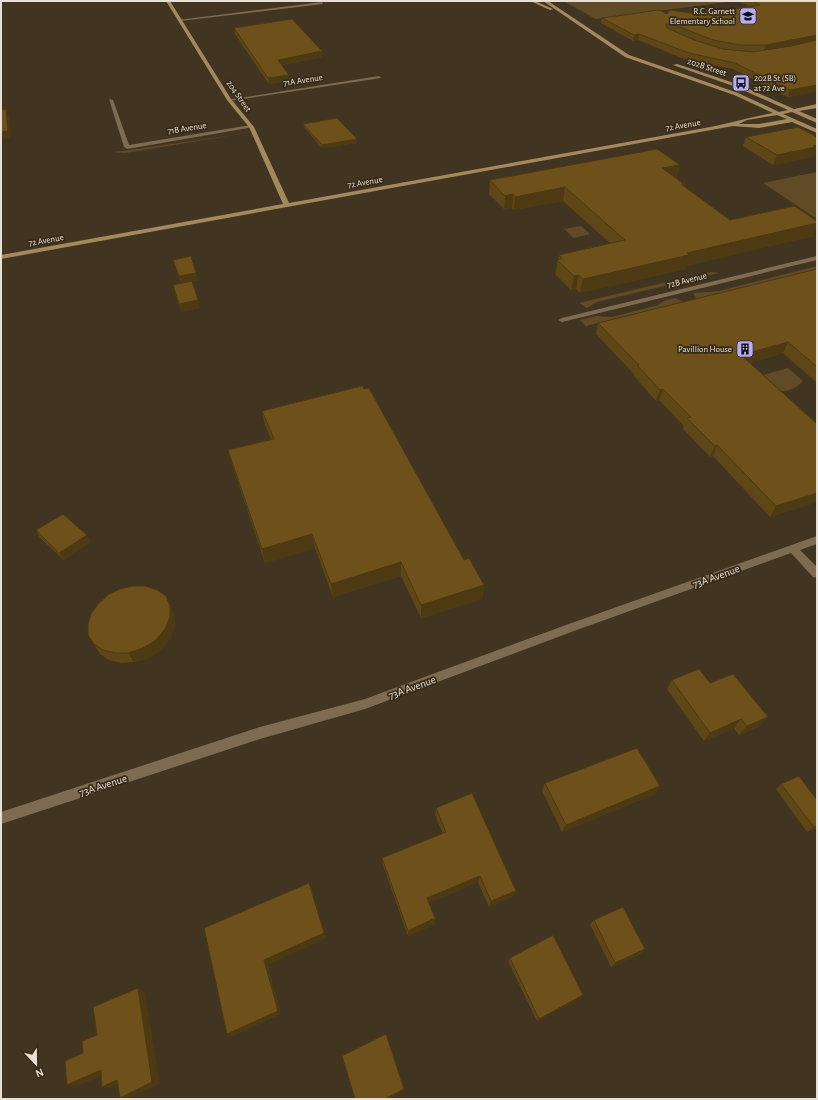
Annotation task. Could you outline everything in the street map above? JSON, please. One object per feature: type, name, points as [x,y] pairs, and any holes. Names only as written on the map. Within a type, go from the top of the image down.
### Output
[{"type":"main road","name":"204 Street","points":[[168,1],[229,100],[250,127],[287,206]]},
{"type":"main road","name":"202B Street","points":[[532,1],[560,13]]},
{"type":"main road","name":"202B Street","points":[[545,1],[560,13],[628,56],[714,85],[817,131]]},
{"type":"main road","name":"202B Street","points":[[614,46],[627,50]]},
{"type":"main road","name":"202B Street","points":[[670,64],[738,86],[817,121]]},
{"type":"main road","name":"72 Avenue","points":[[1,257],[731,125],[746,119],[817,106]]},
{"type":"main road","name":"72 Avenue","points":[[731,125],[759,126],[817,116]]},
{"type":"street","points":[[180,20],[322,3]]},
{"type":"street","name":"71A Avenue","points":[[229,100],[379,77]]},
{"type":"street","name":"71B Avenue","points":[[111,100],[127,147],[250,127]]},
{"type":"street","name":"72B Avenue","points":[[562,320],[817,258]]},
{"type":"street","name":"73A Avenue","points":[[1,818],[260,733],[365,704],[570,628],[817,540]]},
{"type":"street","points":[[793,548],[817,574]]},
{"type":"shaded area","points":[[563,1],[735,1],[596,19]]},
{"type":"shaded area","points":[[234,135],[125,153],[114,152],[123,151]]},
{"type":"shaded area","points":[[817,172],[817,219],[763,183]]},
{"type":"shaded area","points":[[581,226],[590,234],[574,238],[564,229]]},
{"type":"shaded area","points":[[817,266],[817,269],[697,299],[693,293],[719,291]]},
{"type":"shaded area","points":[[704,273],[719,273],[597,302],[587,308],[579,303]]},
{"type":"shaded area","points":[[675,298],[683,302],[586,326],[580,320],[597,316],[612,317],[658,305],[666,300]]},
{"type":"shaded area","points":[[788,368],[803,381],[794,388],[788,390],[776,391],[759,376]]},
{"type":"building","points":[[752,1],[817,1],[817,35],[766,45],[740,45],[713,40],[677,26],[666,24],[667,28],[694,40],[723,49],[753,52],[817,40],[817,85],[790,90],[735,63],[689,53],[639,34],[634,35],[602,18],[659,10],[667,14],[670,10],[698,14],[760,5]]},
{"type":"building","points":[[292,19],[322,51],[278,60],[289,75],[268,78],[234,28]]},
{"type":"building","points":[[6,109],[8,131],[1,132],[1,110]]},
{"type":"building","points":[[337,118],[357,139],[322,145],[303,124]]},
{"type":"building","points":[[798,127],[817,137],[817,145],[813,146],[816,147],[777,155],[746,137]]},
{"type":"building","points":[[657,149],[680,165],[662,168],[730,220],[794,206],[817,221],[817,223],[687,253],[689,255],[583,279],[579,275],[574,276],[557,260],[562,259],[559,255],[625,240],[565,187],[515,197],[513,194],[505,196],[490,180]]},
{"type":"building","points":[[191,256],[196,273],[179,276],[173,260]]},
{"type":"building","points":[[817,269],[817,367],[788,342],[741,355],[817,424],[817,493],[776,506],[717,445],[715,446],[687,418],[691,417],[663,389],[660,390],[637,365],[639,365],[598,323]]},
{"type":"building","points":[[192,281],[198,300],[179,304],[173,285]]},
{"type":"building","points":[[362,386],[364,389],[369,388],[464,560],[469,558],[484,585],[421,605],[401,562],[331,584],[312,534],[262,549],[228,450],[274,439],[262,411]]},
{"type":"building","points":[[63,514],[87,535],[59,553],[36,530]]},
{"type":"building","points":[[133,586],[145,586],[157,590],[166,596],[170,606],[170,617],[165,629],[156,640],[143,648],[128,653],[115,653],[103,650],[94,644],[88,635],[88,625],[91,614],[98,604],[108,595],[120,589]]},
{"type":"building","points":[[699,669],[710,683],[733,674],[768,717],[747,726],[741,719],[710,733],[672,680]]},
{"type":"building","points":[[637,748],[660,786],[566,825],[545,783]]},
{"type":"building","points":[[799,776],[817,800],[817,826],[814,827],[781,784]]},
{"type":"building","points":[[472,793],[516,891],[491,901],[480,876],[427,898],[435,918],[408,931],[382,858],[446,832],[436,808]]},
{"type":"building","points":[[309,883],[324,933],[264,960],[278,1011],[227,1034],[204,928]]},
{"type":"building","points":[[623,907],[645,949],[615,963],[594,920]]},
{"type":"building","points":[[553,935],[583,995],[539,1019],[510,958]]},
{"type":"building","points":[[138,988],[152,1082],[120,1098],[117,1080],[102,1087],[101,1070],[67,1085],[65,1061],[83,1053],[82,1041],[97,1035],[93,1007]]},
{"type":"building","points":[[386,1034],[404,1089],[385,1099],[355,1099],[342,1056]]},
{"type":"place","name":"R.C. Garnett Elementary School","points":[[748,16]]},
{"type":"place","name":"202B St (SB) at 72 Ave","points":[[741,83]]},
{"type":"place","name":"Pavillion House","points":[[745,349]]}]
